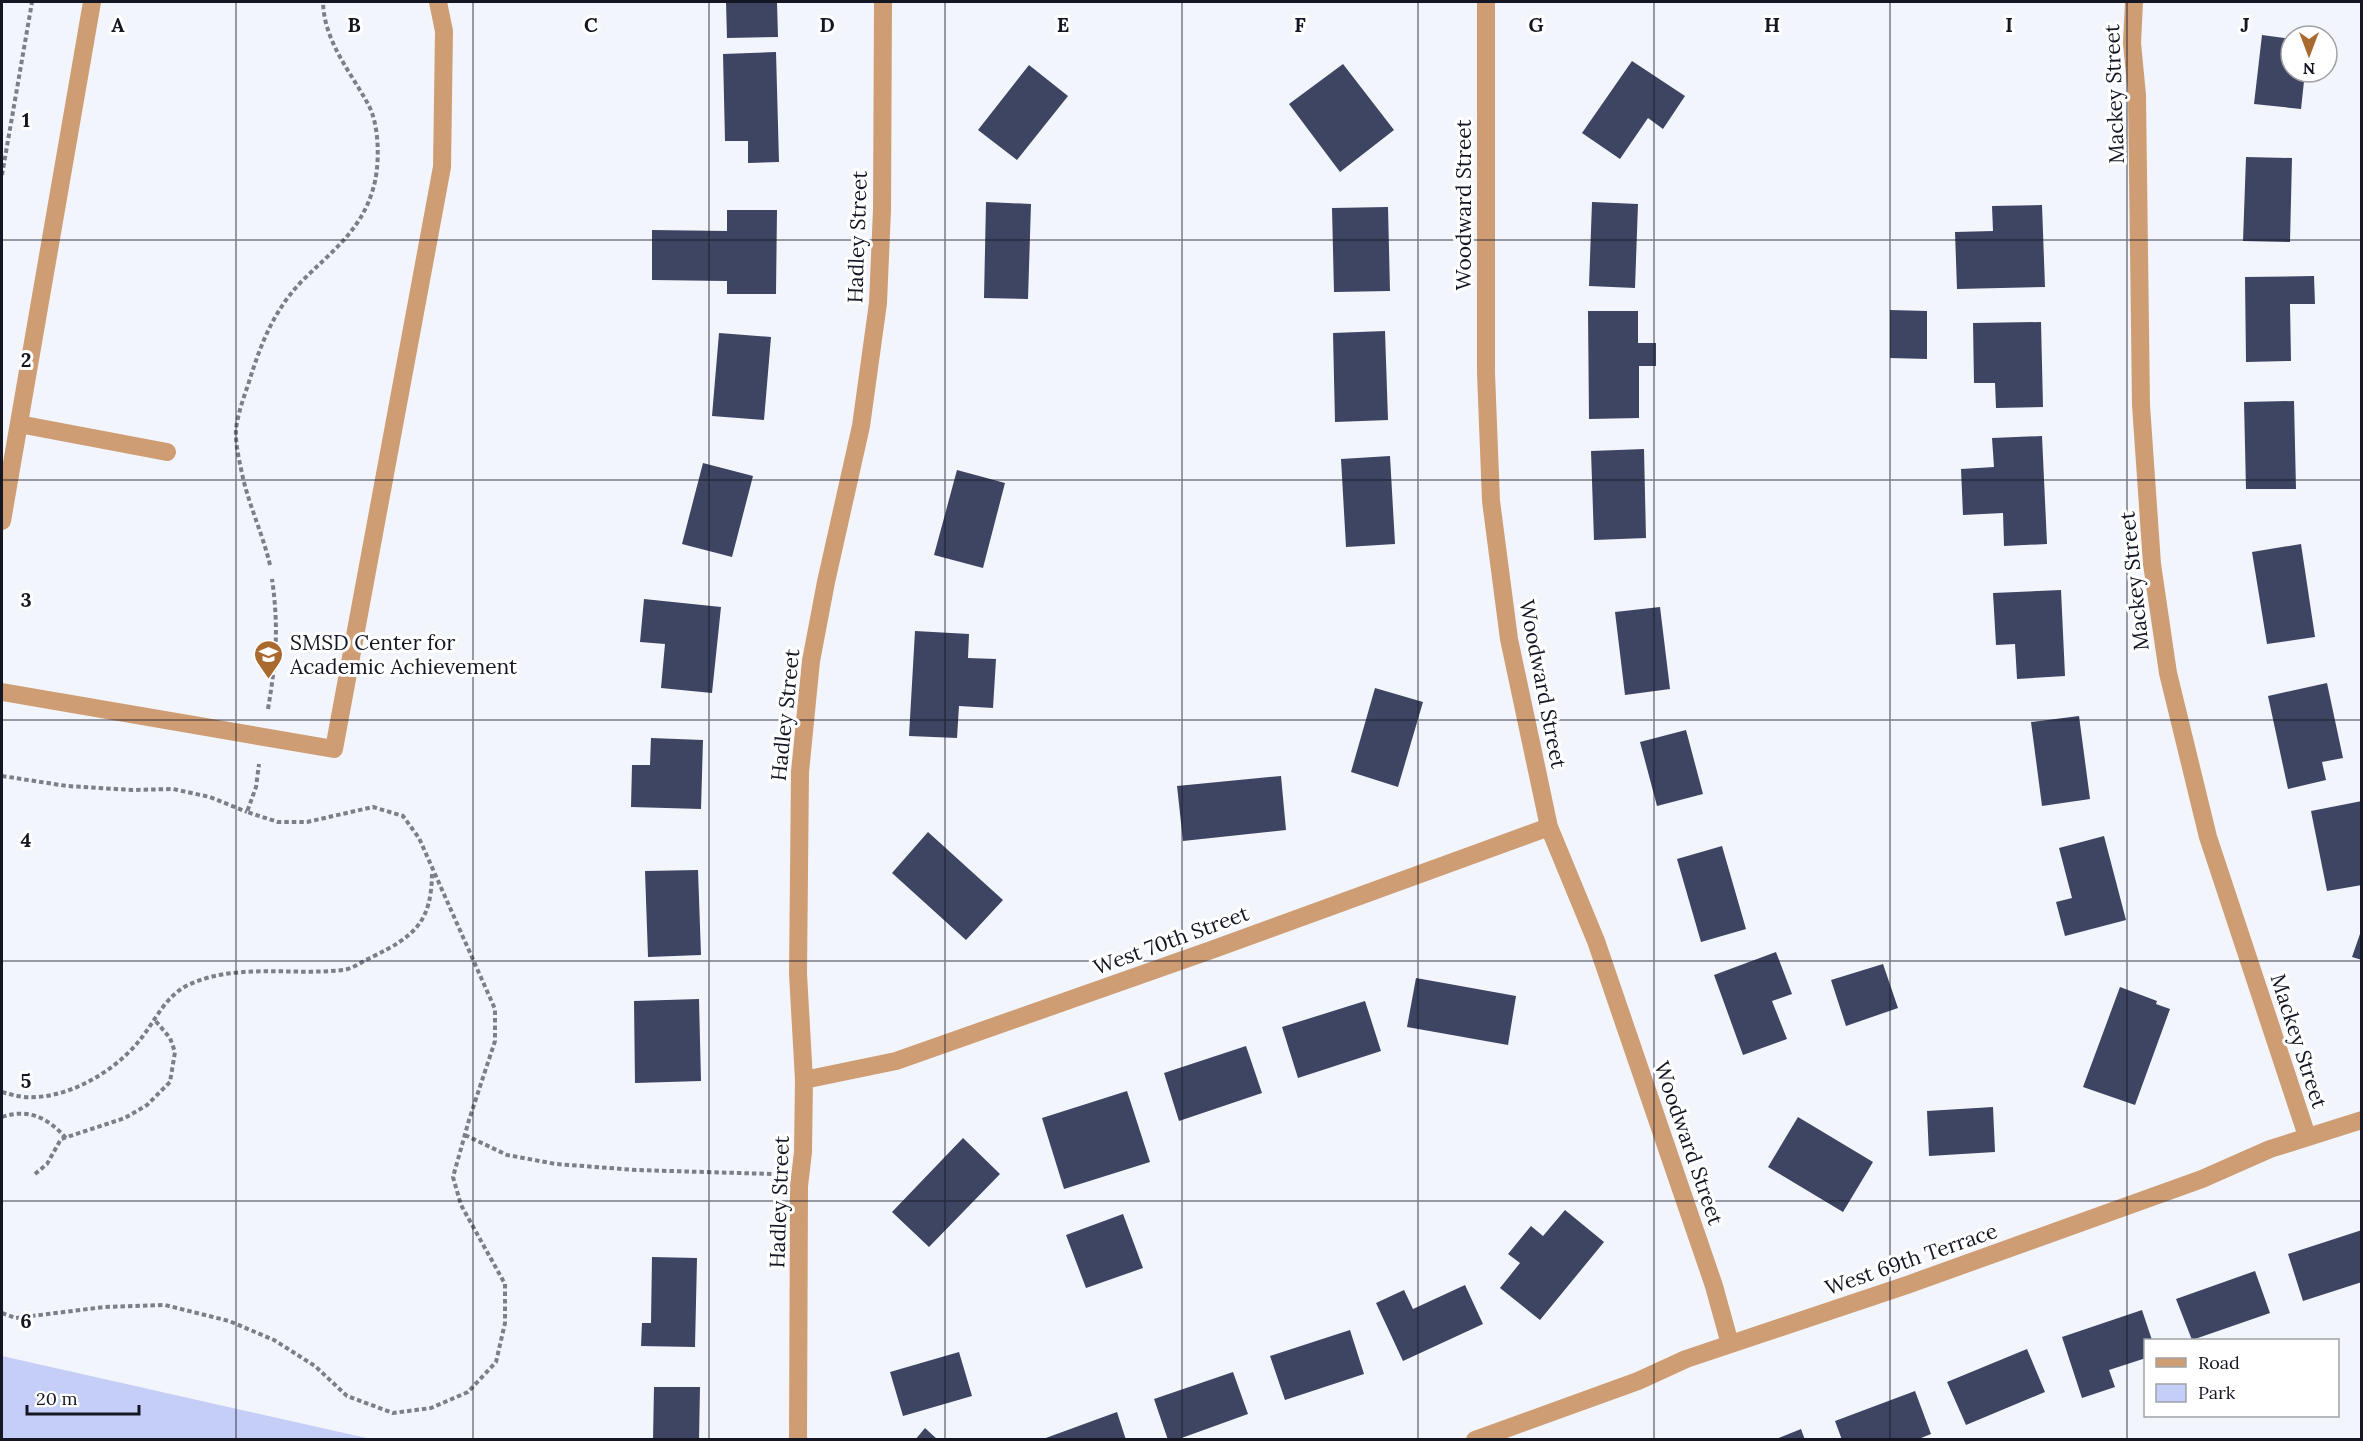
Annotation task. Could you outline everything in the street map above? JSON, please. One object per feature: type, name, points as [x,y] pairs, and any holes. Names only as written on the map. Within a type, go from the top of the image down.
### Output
[{"type":"street","points":[[2,521],[92,2]]},
{"type":"street","points":[[2,692],[334,749],[442,167],[444,31],[438,2]]},
{"type":"street","name":"Hadley Street","points":[[798,1440],[800,1175],[803,1152],[804,1080],[797,933],[800,772],[811,661],[825,582],[861,426],[878,303],[882,210],[883,2]]},
{"type":"street","name":"Woodward Street","points":[[1486,2],[1486,373],[1491,501],[1509,639],[1549,827],[1596,941],[1714,1286],[1730,1344]]},
{"type":"street","name":"Mackey Street","points":[[2134,2],[2132,43],[2137,95],[2141,405],[2152,564],[2168,673],[2208,837],[2307,1136]]},
{"type":"street","points":[[19,424],[167,452]]},
{"type":"street","name":"West 70th Street","points":[[804,1080],[896,1061],[1214,949],[1549,827]]},
{"type":"street","name":"West 69th Terrace","points":[[1475,1440],[1638,1381],[1686,1359],[1907,1285],[2202,1179],[2270,1149],[2361,1120]]},
{"type":"path","points":[[2,175],[30,2]]},
{"type":"path","points":[[270,565],[264,539],[244,481],[236,431],[240,410],[257,355],[269,327],[281,306],[300,283],[345,241],[362,217],[373,189],[378,158],[369,106],[342,62],[329,33],[323,2]]},
{"type":"path","points":[[267,713],[278,642],[277,611],[272,579]]},
{"type":"path","points":[[2,776],[67,786],[132,790],[173,789],[210,797],[278,822],[307,822],[373,807],[403,816],[419,838],[495,1009],[495,1041],[453,1177],[460,1205],[505,1284],[505,1323],[496,1362],[468,1392],[431,1408],[393,1413],[348,1396],[315,1366],[274,1340],[229,1321],[165,1305],[104,1306],[53,1315],[16,1318],[2,1313]]},
{"type":"path","points":[[247,812],[255,787]]},
{"type":"path","points":[[2,1092],[25,1097],[59,1093],[97,1078],[139,1042],[167,1000],[185,987],[220,974],[255,970],[302,972],[346,970],[378,954],[416,930],[432,893],[432,868]]},
{"type":"path","points":[[35,1174],[47,1164],[61,1139],[125,1118],[147,1105],[170,1082],[175,1052],[170,1038],[154,1019]]},
{"type":"path","points":[[2,1117],[32,1115],[50,1121],[66,1138]]},
{"type":"path","points":[[465,1135],[507,1155],[556,1164],[636,1170],[800,1175]]},
{"type":"green space","points":[[2,1356],[371,1439],[2,1439]]},
{"type":"building","points":[[726,2],[777,2],[778,37],[727,38]]},
{"type":"building","points":[[2262,35],[2279,37],[2279,84],[2304,84],[2301,109],[2254,104]]},
{"type":"building","points":[[776,52],[779,162],[748,163],[748,141],[725,141],[723,54]]},
{"type":"building","points":[[1632,61],[1685,96],[1663,129],[1648,118],[1620,159],[1582,133]]},
{"type":"building","points":[[1343,64],[1394,130],[1340,172],[1289,104]]},
{"type":"building","points":[[1029,65],[1068,96],[1017,160],[978,130]]},
{"type":"building","points":[[2246,157],[2292,158],[2290,242],[2243,241]]},
{"type":"building","points":[[986,202],[1031,204],[1028,299],[984,298]]},
{"type":"building","points":[[1592,202],[1638,204],[1635,288],[1589,286]]},
{"type":"building","points":[[2042,205],[2045,287],[1957,289],[1955,232],[1993,231],[1992,206]]},
{"type":"building","points":[[1388,207],[1390,291],[1334,292],[1332,208]]},
{"type":"building","points":[[727,210],[777,210],[776,294],[727,294],[727,281],[652,280],[652,230],[727,231]]},
{"type":"building","points":[[2314,276],[2315,304],[2290,304],[2291,361],[2246,362],[2245,277]]},
{"type":"building","points":[[1890,310],[1927,311],[1927,359],[1890,358]]},
{"type":"building","points":[[1588,311],[1638,311],[1638,343],[1656,343],[1656,366],[1639,366],[1639,418],[1589,419]]},
{"type":"building","points":[[2041,322],[2043,407],[1996,408],[1995,383],[1974,383],[1973,323]]},
{"type":"building","points":[[1385,331],[1388,420],[1335,422],[1333,333]]},
{"type":"building","points":[[719,333],[771,337],[764,420],[712,416]]},
{"type":"building","points":[[2294,401],[2296,489],[2246,489],[2244,402]]},
{"type":"building","points":[[2042,436],[2047,544],[2004,546],[2003,513],[1963,515],[1961,469],[1994,467],[1992,438]]},
{"type":"building","points":[[1644,449],[1646,538],[1594,540],[1591,451]]},
{"type":"building","points":[[1390,456],[1395,544],[1346,547],[1341,459]]},
{"type":"building","points":[[703,463],[753,476],[732,557],[682,544]]},
{"type":"building","points":[[957,470],[1005,483],[983,568],[934,555]]},
{"type":"building","points":[[2301,544],[2315,637],[2267,644],[2252,552]]},
{"type":"building","points":[[2061,590],[2065,676],[2017,679],[2015,644],[1996,645],[1993,593]]},
{"type":"building","points":[[644,599],[721,607],[712,693],[661,688],[665,644],[640,642]]},
{"type":"building","points":[[1660,607],[1670,689],[1625,695],[1615,612]]},
{"type":"building","points":[[915,631],[969,634],[968,658],[996,659],[993,708],[959,706],[957,738],[909,736]]},
{"type":"building","points":[[2327,683],[2343,758],[2322,762],[2326,780],[2288,789],[2268,696]]},
{"type":"building","points":[[1375,688],[1423,702],[1398,787],[1351,772]]},
{"type":"building","points":[[2079,716],[2090,799],[2042,806],[2031,722]]},
{"type":"building","points":[[1686,730],[1703,794],[1657,806],[1640,742]]},
{"type":"building","points":[[651,738],[703,740],[701,809],[631,807],[632,765],[650,765]]},
{"type":"building","points":[[1281,776],[1286,830],[1183,841],[1177,786]]},
{"type":"building","points":[[2362,801],[2362,885],[2327,891],[2311,811]]},
{"type":"building","points":[[928,832],[1003,900],[966,940],[892,873]]},
{"type":"building","points":[[2104,836],[2126,920],[2065,936],[2056,902],[2072,898],[2059,848]]},
{"type":"building","points":[[1722,846],[1746,929],[1701,942],[1677,859]]},
{"type":"building","points":[[698,870],[701,955],[648,957],[645,871]]},
{"type":"building","points":[[2362,931],[2362,960],[2352,957]]},
{"type":"building","points":[[1776,952],[1792,994],[1772,1001],[1787,1039],[1743,1055],[1714,975]]},
{"type":"building","points":[[1883,964],[1898,1008],[1846,1026],[1831,980]]},
{"type":"building","points":[[1416,978],[1516,996],[1508,1045],[1407,1027]]},
{"type":"building","points":[[2120,987],[2157,1001],[2156,1004],[2170,1009],[2135,1105],[2083,1087]]},
{"type":"building","points":[[699,999],[701,1081],[635,1083],[634,1001]]},
{"type":"building","points":[[1365,1001],[1381,1051],[1298,1078],[1282,1027]]},
{"type":"building","points":[[1246,1046],[1262,1093],[1179,1121],[1164,1073]]},
{"type":"building","points":[[1127,1091],[1150,1162],[1064,1189],[1042,1118]]},
{"type":"building","points":[[1993,1107],[1995,1152],[1929,1156],[1927,1111]]},
{"type":"building","points":[[1798,1117],[1873,1162],[1843,1212],[1768,1167]]},
{"type":"building","points":[[963,1138],[1000,1174],[929,1247],[892,1212]]},
{"type":"building","points":[[1565,1210],[1604,1242],[1540,1320],[1500,1288],[1520,1263],[1508,1254],[1531,1226],[1543,1236]]},
{"type":"building","points":[[1123,1214],[1143,1268],[1086,1288],[1066,1235]]},
{"type":"building","points":[[2362,1230],[2362,1282],[2303,1301],[2288,1254]]},
{"type":"building","points":[[652,1257],[697,1258],[695,1347],[641,1346],[642,1323],[651,1323]]},
{"type":"building","points":[[2255,1271],[2270,1313],[2192,1339],[2176,1299]]},
{"type":"building","points":[[1465,1285],[1483,1324],[1403,1361],[1376,1303],[1404,1290],[1413,1309]]},
{"type":"building","points":[[2142,1310],[2152,1339],[2144,1339],[2144,1359],[2109,1370],[2115,1387],[2082,1398],[2062,1337]]},
{"type":"building","points":[[1350,1330],[1364,1374],[1285,1400],[1270,1356]]},
{"type":"building","points":[[2027,1349],[2045,1392],[1966,1425],[1947,1382]]},
{"type":"building","points":[[959,1352],[972,1396],[903,1416],[890,1372]]},
{"type":"building","points":[[1233,1372],[1248,1414],[1176,1440],[1168,1440],[1154,1399]]},
{"type":"building","points":[[654,1387],[700,1387],[699,1440],[653,1440]]},
{"type":"building","points":[[1915,1391],[1931,1434],[1916,1440],[1842,1440],[1835,1421]]},
{"type":"building","points":[[1117,1412],[1126,1440],[1043,1440],[1043,1439]]},
{"type":"building","points":[[925,1428],[938,1440],[915,1440]]},
{"type":"building","points":[[1801,1429],[1805,1440],[1776,1440],[1776,1439]]},
{"type":"place","name":"SMSD Center for Academic Achievement","points":[[269,680]]}]
